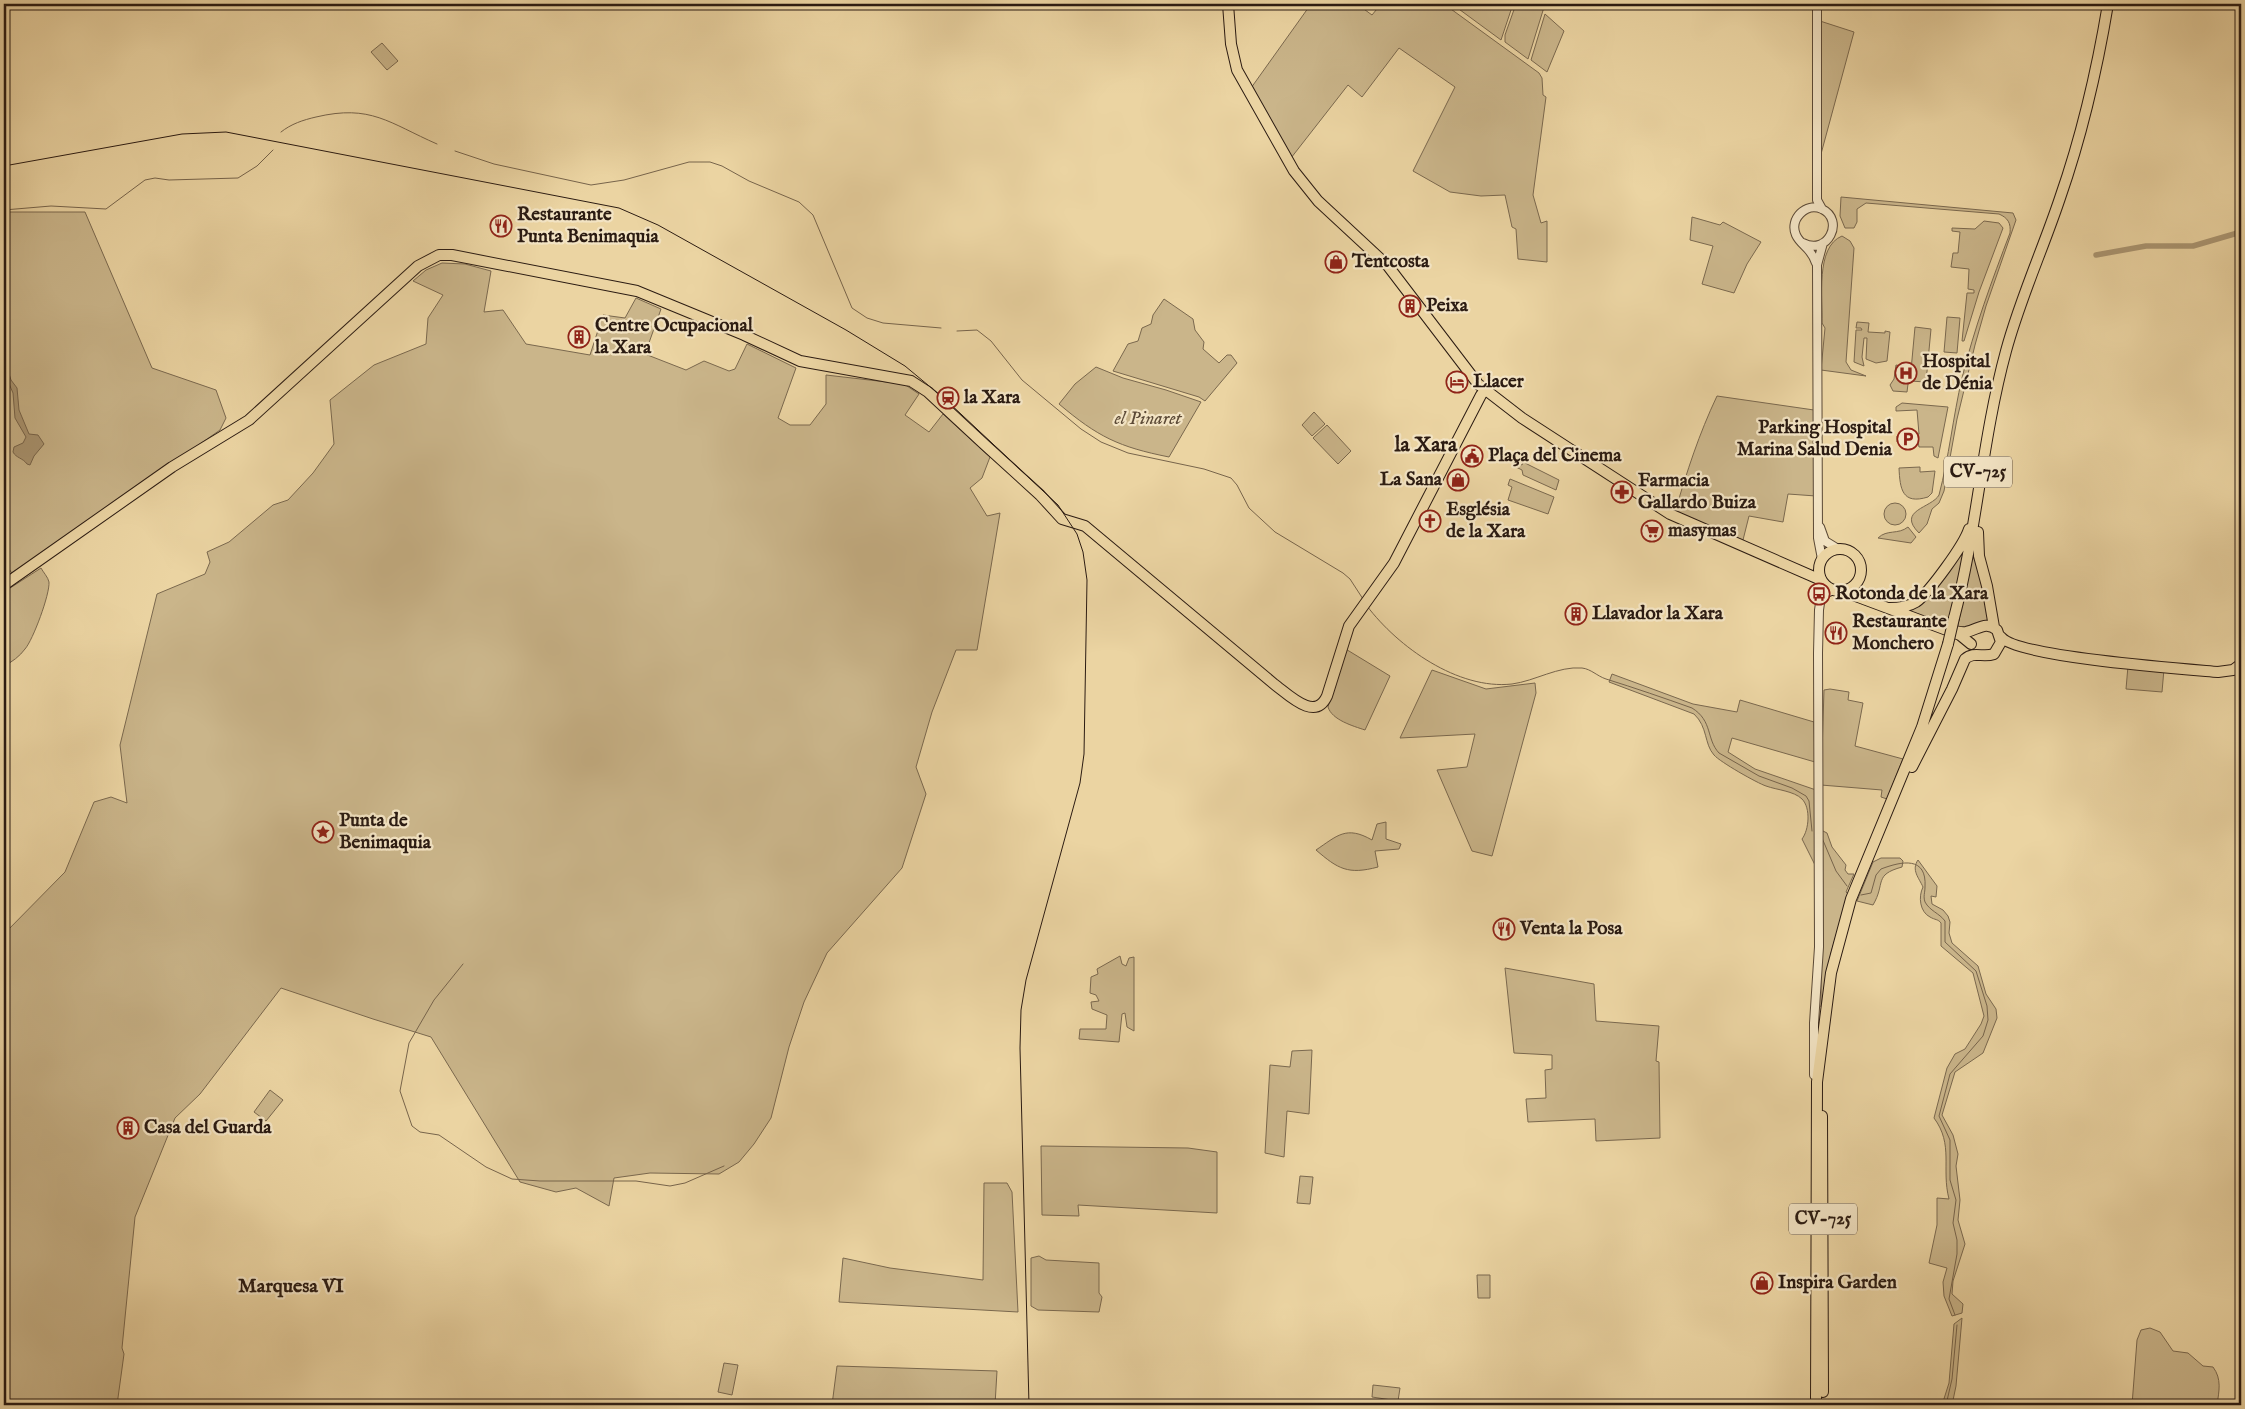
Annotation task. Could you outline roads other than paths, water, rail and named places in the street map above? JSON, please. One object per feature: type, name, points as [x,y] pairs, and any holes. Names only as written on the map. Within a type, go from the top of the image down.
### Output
[{"type":"main road","points":[[1228,4],[1232,52],[1240,77],[1305,187],[1388,266],[1457,357],[1485,390],[1588,462],[1670,514],[1822,581],[1837,590],[1960,635],[1979,654],[1989,656],[2006,646],[2020,647]]},
{"type":"main road","name":"CV-725","points":[[1816,1405],[1817,1082],[1831,973],[1840,937],[1866,859],[1922,727],[1948,644],[1973,532],[1987,438],[1998,384],[2022,303],[2076,149],[2090,96],[2108,4]]},
{"type":"main road","points":[[4,584],[172,467],[244,423],[418,266],[439,255],[452,255],[637,291],[744,335],[800,361],[911,381],[928,392],[1040,496],[1061,518],[1085,526],[1287,694],[1306,706],[1320,706],[1328,692],[1346,632],[1358,613],[1390,574],[1481,394],[1485,390]]},
{"type":"main road","name":"CV-725","points":[[1889,608],[1904,607],[1918,600],[1956,554],[1966,536],[1970,526],[1984,430],[1996,371],[2016,309],[2022,303]]},
{"type":"main road","name":"CV-725","points":[[1994,627],[1990,617],[1987,586],[1979,556],[1977,538],[1998,384]]},
{"type":"main road","points":[[1800,571],[1812,571],[1828,552],[1838,549],[1850,552],[1858,558],[1861,571],[1857,588],[1863,598]]},
{"type":"main road","points":[[1820,563],[1822,581]]},
{"type":"main road","points":[[1837,590],[1853,586],[1858,581]]},
{"type":"main road","points":[[1944,629],[1965,632],[1984,625],[1994,627],[2006,642],[2052,654],[2212,672],[2226,672],[2241,664]]},
{"type":"main road","points":[[1970,644],[1970,638],[1975,628]]},
{"type":"main road","points":[[1998,650],[2001,637]]},
{"type":"main road","name":"CV-725","points":[[1866,859],[1873,853],[1896,799],[1954,685],[1962,663],[1970,655],[1979,654]]},
{"type":"main road","name":"CV-725","points":[[1823,1033],[1823,1405]]},
{"type":"street","points":[[1816,4],[1818,200],[1822,209],[1830,216],[1833,225],[1831,234],[1823,243],[1817,264],[1818,542],[1820,563]]},
{"type":"street","points":[[1817,181],[1813,196],[1805,209],[1797,216],[1794,225],[1796,235],[1811,250],[1817,264]]},
{"type":"street","points":[[1805,209],[1822,209]]},
{"type":"street","points":[[1803,243],[1815,246],[1823,243]]},
{"type":"street","points":[[1818,520],[1825,540],[1838,549]]},
{"type":"street","points":[[1816,1133],[1814,1023],[1819,947],[1818,688],[1822,581]]},
{"type":"street","points":[[1820,601],[1825,594],[1837,590]]},
{"type":"waterway","points":[[281,132],[311,118],[335,114],[366,114],[392,123],[437,144]]},
{"type":"waterway","points":[[4,210],[51,206],[106,209],[145,180],[155,178],[169,180],[238,178],[257,166],[273,150]]},
{"type":"waterway","points":[[455,151],[494,164],[591,185],[624,180],[689,162],[710,162],[722,166],[749,181],[799,202],[813,215],[852,308],[867,318],[883,323],[941,328]]},
{"type":"waterway","points":[[2096,255],[2146,246],[2193,246],[2241,232]]},
{"type":"waterway","points":[[957,331],[977,330],[991,341],[1022,380],[1081,429],[1101,442],[1128,453],[1204,469],[1231,478],[1237,485],[1249,508],[1275,532],[1343,573],[1350,579],[1363,599]]},
{"type":"waterway","points":[[1367,606],[1395,636],[1412,650],[1431,663],[1471,680],[1492,684],[1512,684],[1555,671],[1582,668],[1606,679],[1692,708],[1703,719],[1712,742],[1719,753],[1759,776],[1792,788],[1806,796],[1809,801],[1812,831]]},
{"type":"waterway","points":[[1822,838],[1836,871],[1847,886]]},
{"type":"waterway","points":[[1861,895],[1871,893],[1876,875],[1881,869],[1897,864],[1912,863],[1922,870],[1925,877],[1925,902],[1929,908],[1945,921],[1945,942],[1976,971],[1987,1006],[1988,1020],[1983,1036],[1950,1074],[1939,1116],[1950,1140],[1950,1180],[1956,1200],[1953,1223],[1957,1240],[1957,1254],[1949,1299],[1955,1315]]},
{"type":"waterway","points":[[463,964],[434,1000],[409,1043],[400,1091],[412,1126],[420,1132],[439,1135],[486,1167],[512,1179],[540,1181],[636,1181],[670,1186],[685,1183],[724,1166]]},
{"type":"waterway","points":[[1946,1405],[1952,1379],[1957,1325]]},
{"type":"tram line","points":[[4,166],[182,134],[226,132],[619,208],[658,225],[846,330],[905,366],[946,400],[1058,505],[1077,534],[1083,552],[1087,580],[1084,754],[1080,783],[1026,980],[1021,1010],[1020,1048],[1029,1405]]},
{"type":"place","name":"Restaurante Punta Benimaquia","points":[[501,226]]},
{"type":"place","name":"Tentcosta","points":[[1336,262]]},
{"type":"place","name":"Peixa","points":[[1410,306]]},
{"type":"place","name":"Centre Ocupacional la Xara","points":[[579,337]]},
{"type":"place","name":"Hospital de Dénia","points":[[1906,373]]},
{"type":"place","name":"Llacer","points":[[1457,382]]},
{"type":"place","name":"la Xara","points":[[948,398]]},
{"type":"place","name":"Parking Hospital Marina Salud Denia","points":[[1908,439]]},
{"type":"place","name":"Plaça del Cinema","points":[[1472,456]]},
{"type":"place","name":"La Sana","points":[[1458,480]]},
{"type":"place","name":"Farmacia Gallardo Buiza","points":[[1622,492]]},
{"type":"place","name":"Església de la Xara","points":[[1430,521]]},
{"type":"place","name":"masymas","points":[[1652,531]]},
{"type":"place","name":"Rotonda de la Xara","points":[[1819,594]]},
{"type":"place","name":"Llavador la Xara","points":[[1576,614]]},
{"type":"place","name":"Restaurante Monchero","points":[[1836,633]]},
{"type":"place","name":"Punta de Benimaquia","points":[[323,832]]},
{"type":"place","name":"Venta la Posa","points":[[1504,929]]},
{"type":"place","name":"Casa del Guarda","points":[[128,1128]]},
{"type":"place","name":"Inspira Garden","points":[[1762,1283]]},
{"type":"district","name":"la Xara","points":[[1426,445]]},
{"type":"district","name":"Marquesa VI","points":[[291,1286]]},
{"type":"park label","name":"el Pinaret","points":[[1148,419]]}]
